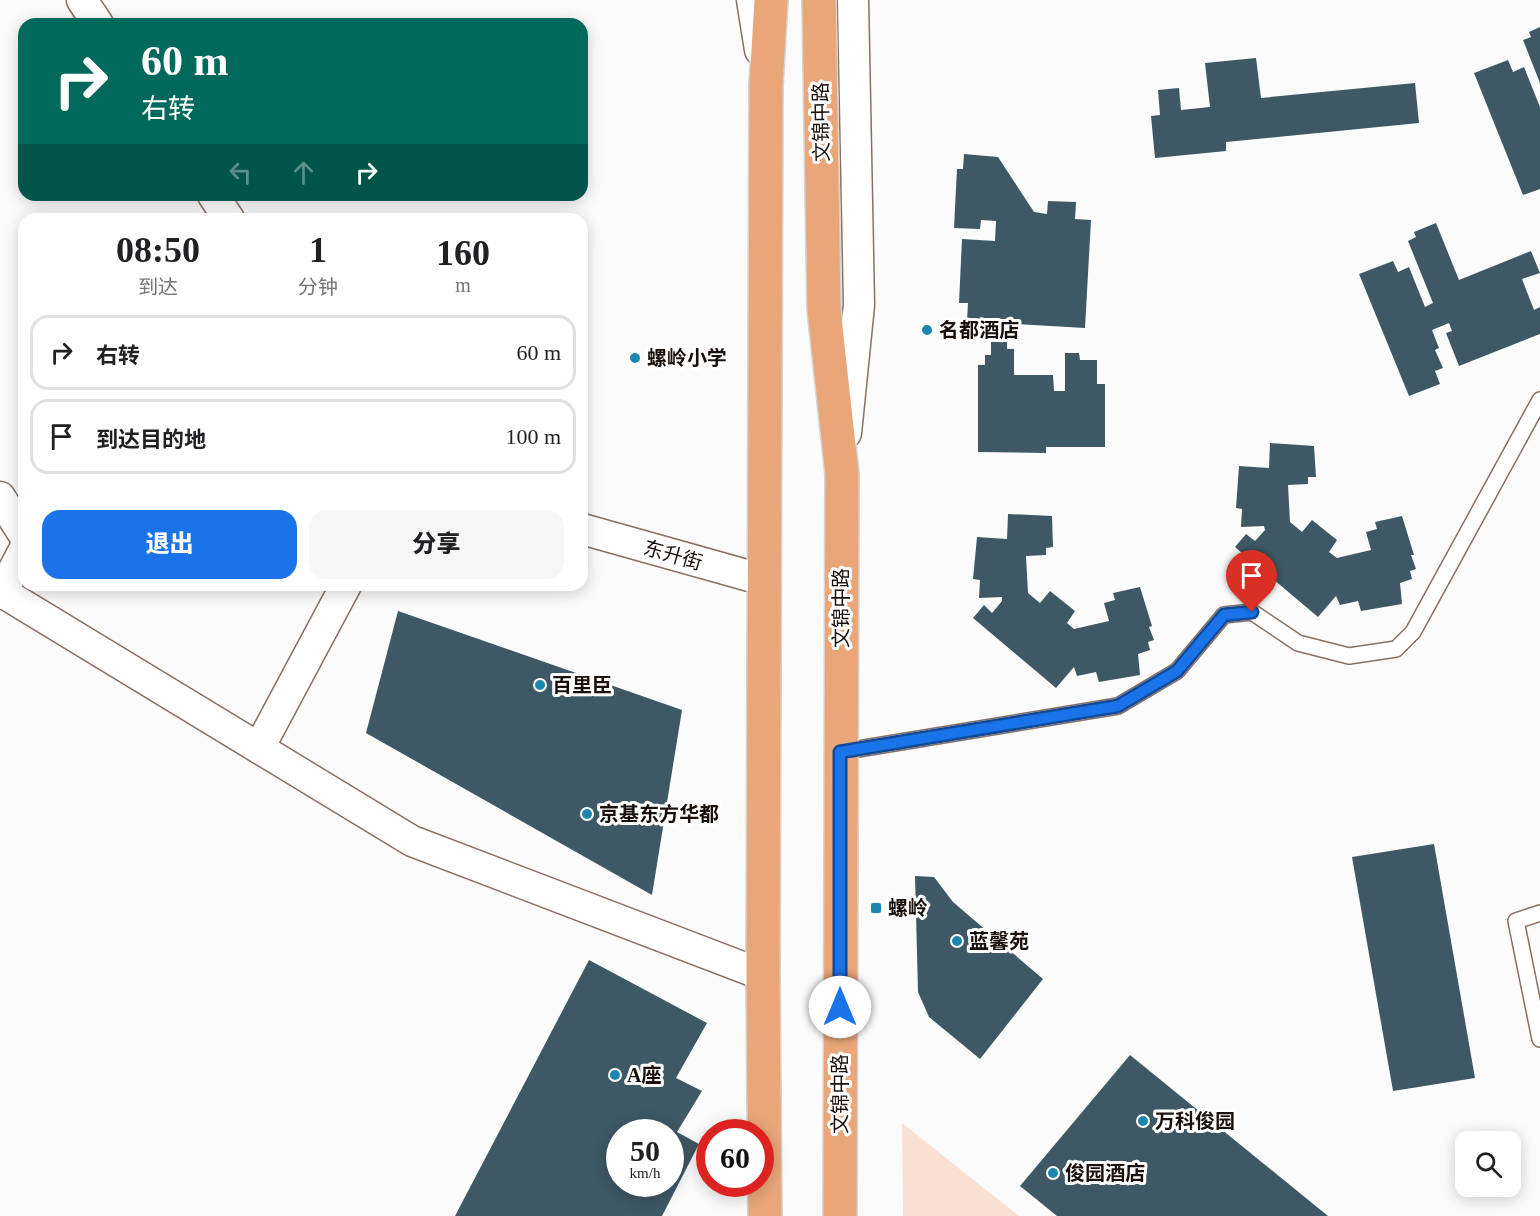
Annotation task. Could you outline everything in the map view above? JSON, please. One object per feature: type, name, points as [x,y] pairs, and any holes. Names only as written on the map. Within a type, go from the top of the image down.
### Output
[{"type":"main road","points":[[765,1216],[763,975],[766,85],[771,0]]},
{"type":"main road","name":"文锦中路","points":[[819,0],[824,309],[842,474],[840,1216]]},
{"type":"street","points":[[82,0],[94,18]]},
{"type":"street","points":[[752,0],[766,85]]},
{"type":"street","points":[[842,474],[859,304],[853,0]]},
{"type":"street","points":[[0,497],[18,526]]},
{"type":"street","name":"东升街","points":[[588,531],[764,580]]},
{"type":"street","points":[[18,561],[1,593],[412,842],[763,975]]},
{"type":"street","points":[[259,748],[343,591]]},
{"type":"lane","points":[[840,752],[1118,706],[1177,671],[1224,615],[1252,612],[1298,643],[1349,656],[1396,649],[1413,632],[1540,400]]},
{"type":"lane","points":[[1540,913],[1516,921],[1540,1039]]},
{"type":"shaded area","points":[[902,1123],[1019,1216],[903,1216]]},
{"type":"building","points":[[1540,27],[1540,83],[1523,40],[1531,37],[1529,32]]},
{"type":"building","points":[[1256,58],[1261,98],[1415,83],[1419,123],[1226,142],[1226,151],[1155,158],[1151,116],[1160,115],[1158,90],[1179,88],[1181,110],[1210,107],[1205,63]]},
{"type":"building","points":[[1508,60],[1513,72],[1524,67],[1540,107],[1540,189],[1523,195],[1474,73]]},
{"type":"building","points":[[964,154],[998,157],[1034,212],[1047,214],[1048,201],[1076,202],[1075,219],[1091,220],[1085,328],[967,321],[968,303],[959,303],[962,239],[995,241],[996,221],[981,220],[980,229],[954,228],[957,169],[963,169]]},
{"type":"building","points":[[1436,223],[1459,280],[1531,251],[1540,273],[1522,279],[1534,310],[1540,307],[1540,334],[1459,366],[1446,333],[1452,331],[1449,323],[1432,330],[1439,348],[1435,350],[1443,368],[1435,371],[1440,384],[1409,396],[1359,274],[1393,261],[1398,272],[1409,267],[1425,307],[1433,303],[1408,241],[1416,237],[1414,232]]},
{"type":"building","points":[[991,342],[1007,342],[1007,349],[1014,349],[1014,375],[1053,375],[1054,391],[1065,391],[1065,353],[1079,353],[1080,360],[1097,360],[1097,384],[1105,384],[1105,447],[1046,447],[1046,453],[978,452],[978,365],[985,365],[985,355],[991,355]]},
{"type":"building","points":[[1270,443],[1314,446],[1316,477],[1308,477],[1308,484],[1288,485],[1290,522],[1302,532],[1312,520],[1337,540],[1329,552],[1337,558],[1371,550],[1366,532],[1377,529],[1375,522],[1402,516],[1416,569],[1410,571],[1412,579],[1400,583],[1402,604],[1361,611],[1358,601],[1340,605],[1336,596],[1318,617],[1235,547],[1246,534],[1255,541],[1265,530],[1264,526],[1241,527],[1242,509],[1236,508],[1239,466],[1269,468]]},
{"type":"building","points":[[1008,514],[1052,516],[1053,547],[1046,548],[1046,555],[1026,556],[1028,593],[1040,603],[1050,591],[1075,611],[1067,623],[1074,629],[1109,621],[1104,603],[1115,600],[1113,593],[1140,587],[1154,640],[1148,642],[1150,650],[1138,654],[1140,675],[1099,682],[1096,672],[1077,676],[1074,667],[1056,688],[973,618],[984,605],[992,613],[1002,601],[1002,597],[979,598],[980,580],[973,579],[977,537],[1007,539]]},
{"type":"building","name":"京基东方华都","points":[[398,611],[682,710],[652,895],[366,733]]},
{"type":"building","points":[[1434,844],[1475,1078],[1393,1091],[1352,857]]},
{"type":"building","name":"蓝馨苑","points":[[915,876],[934,877],[953,902],[1043,979],[980,1059],[929,1017],[918,992]]},
{"type":"building","points":[[589,960],[707,1023],[676,1078],[702,1091],[684,1121],[606,1119],[606,1197],[672,1197],[662,1216],[455,1216]]},
{"type":"building","name":"万科俊园","points":[[1130,1055],[1328,1216],[1057,1216],[1020,1186]]},
{"type":"building","points":[[684,1136],[696,1142],[696,1150],[684,1173]]},
{"type":"place","name":"名都酒店","points":[[927,330]]},
{"type":"place","name":"螺岭小学","points":[[635,358]]},
{"type":"place","name":"百里臣","points":[[540,685]]},
{"type":"place","name":"京基东方华都","points":[[587,814]]},
{"type":"place","name":"螺岭","points":[[876,908]]},
{"type":"place","name":"蓝馨苑","points":[[957,941]]},
{"type":"place","name":"A座","points":[[615,1075]]},
{"type":"place","name":"万科俊园","points":[[1143,1121]]},
{"type":"place","name":"俊园酒店","points":[[1053,1173]]},
{"type":"route","points":[[840,1007],[840,752],[1118,706],[1177,671],[1224,615],[1252,612]]}]
